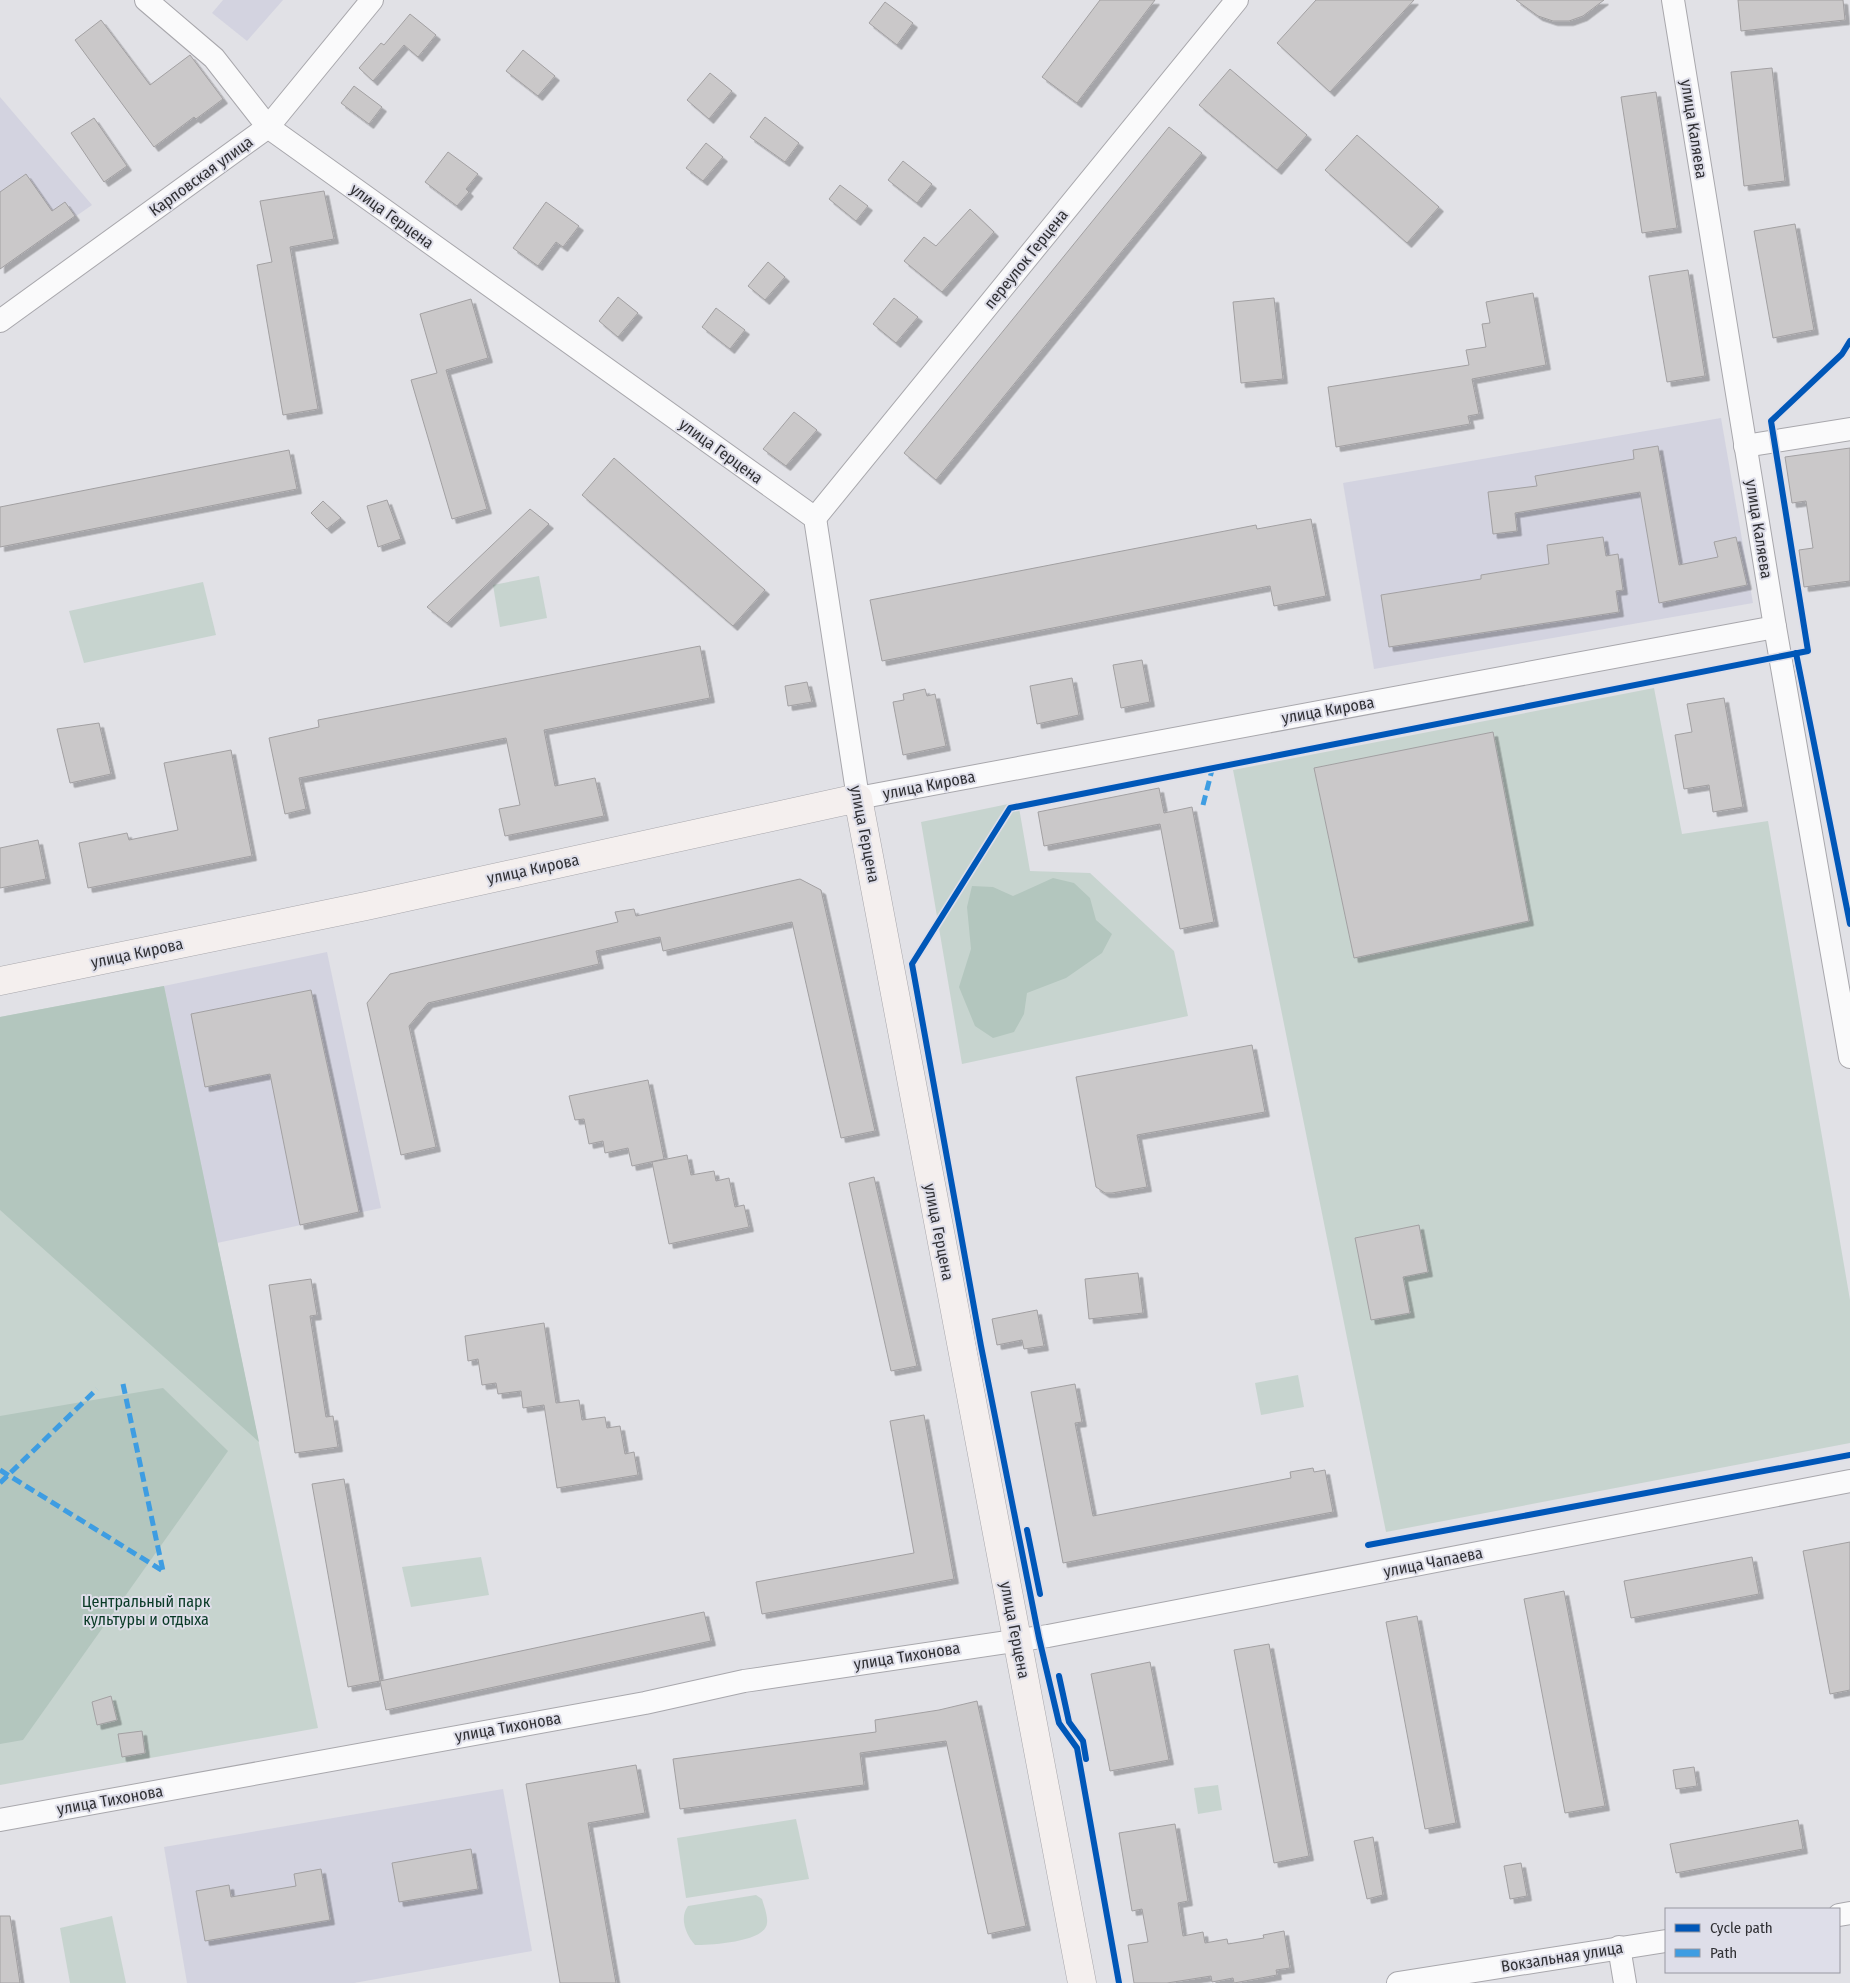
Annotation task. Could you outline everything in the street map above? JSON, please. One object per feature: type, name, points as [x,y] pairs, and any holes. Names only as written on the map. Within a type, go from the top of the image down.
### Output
[{"type":"street","name":"улица Герцена","points":[[146,0],[214,58],[268,128],[814,518],[858,798],[1082,1983]]},
{"type":"street","name":"Карповская улица","points":[[0,321],[268,128],[372,0]]},
{"type":"street","name":"переулок Герцена","points":[[814,518],[1237,0]]},
{"type":"street","name":"улица Каляева","points":[[1673,0],[1775,627],[1850,1057]]},
{"type":"street","points":[[1745,446],[1850,429]]},
{"type":"street","name":"улица Кирова","points":[[0,981],[366,906],[858,798],[1775,627]]},
{"type":"street","name":"улица Чапаева","points":[[1017,1641],[1850,1481]]},
{"type":"street","name":"улица Тихонова","points":[[0,1820],[645,1703],[744,1682],[1017,1641]]},
{"type":"street","name":"Вокзальная улица","points":[[1398,1983],[1665,1940]]},
{"type":"street","points":[[1619,1947],[1625,1983]]},
{"type":"shaded area","points":[[223,0],[283,0],[247,41],[212,13]]},
{"type":"shaded area","points":[[0,97],[92,205],[0,269]]},
{"type":"shaded area","points":[[1721,418],[1753,603],[1374,669],[1343,483]]},
{"type":"shaded area","points":[[327,952],[381,1208],[217,1243],[164,986]]},
{"type":"shaded area","points":[[503,1789],[532,1951],[354,1983],[187,1983],[164,1847]]},
{"type":"green space","points":[[539,576],[547,618],[500,627],[493,585]]},
{"type":"green space","points":[[203,582],[216,635],[84,663],[69,611]]},
{"type":"green space","points":[[1654,688],[1682,834],[1768,821],[1850,1300],[1850,1443],[1386,1532],[1233,770]]},
{"type":"green space","points":[[1018,802],[1030,871],[1090,873],[1174,951],[1188,1016],[962,1064],[921,822]]},
{"type":"green space","points":[[1053,878],[1074,883],[1090,898],[1096,920],[1112,934],[1102,953],[1066,978],[1027,993],[1024,1014],[1014,1032],[993,1038],[975,1026],[959,987],[971,949],[967,907],[972,886],[993,887],[1013,896]]},
{"type":"green space","name":"Центральный парк культуры и отдыха","points":[[164,986],[318,1728],[0,1785],[0,1017]]},
{"type":"green space","points":[[164,986],[259,1442],[0,1210],[0,1017]]},
{"type":"green space","points":[[1298,1375],[1304,1407],[1261,1415],[1255,1383]]},
{"type":"green space","points":[[163,1388],[228,1451],[23,1740],[0,1744],[0,1416]]},
{"type":"green space","points":[[481,1557],[489,1595],[411,1607],[402,1567]]},
{"type":"green space","points":[[1218,1785],[1222,1810],[1198,1814],[1194,1788]]},
{"type":"green space","points":[[796,1819],[809,1879],[686,1898],[677,1838]]},
{"type":"green space","points":[[756,1895],[762,1899],[766,1911],[767,1923],[764,1929],[748,1938],[736,1941],[695,1945],[686,1931],[684,1921],[685,1911],[688,1906]]},
{"type":"green space","points":[[112,1916],[126,1983],[70,1983],[60,1928]]},
{"type":"building","points":[[1100,0],[1155,0],[1077,103],[1042,77]]},
{"type":"building","points":[[1316,0],[1414,0],[1330,92],[1277,43]]},
{"type":"building","points":[[1516,0],[1604,0],[1583,16],[1569,21],[1553,21],[1538,16]]},
{"type":"building","points":[[1738,0],[1843,0],[1845,20],[1741,31]]},
{"type":"building","points":[[885,2],[913,23],[897,45],[869,23]]},
{"type":"building","points":[[410,14],[436,35],[418,57],[404,45],[373,81],[359,68],[381,43],[384,45]]},
{"type":"building","points":[[101,20],[150,85],[190,55],[223,99],[196,119],[194,117],[154,147],[75,40]]},
{"type":"building","points":[[523,50],[555,76],[538,96],[506,71]]},
{"type":"building","points":[[1772,68],[1785,181],[1744,186],[1731,72]]},
{"type":"building","points":[[1230,69],[1307,135],[1277,170],[1199,105]]},
{"type":"building","points":[[710,73],[732,91],[709,119],[687,100]]},
{"type":"building","points":[[354,86],[382,107],[369,124],[341,103]]},
{"type":"building","points":[[1656,92],[1677,228],[1642,233],[1621,97]]},
{"type":"building","points":[[765,117],[799,143],[785,162],[750,137]]},
{"type":"building","points":[[94,118],[127,166],[104,182],[71,133]]},
{"type":"building","points":[[1169,127],[1202,153],[936,480],[904,453]]},
{"type":"building","points":[[1357,135],[1439,207],[1407,243],[1325,170]]},
{"type":"building","points":[[706,143],[723,157],[703,181],[686,168]]},
{"type":"building","points":[[448,152],[478,174],[466,189],[469,192],[457,206],[425,182]]},
{"type":"building","points":[[903,161],[932,184],[917,203],[888,180]]},
{"type":"building","points":[[26,174],[52,211],[65,202],[75,216],[0,269],[0,192]]},
{"type":"building","points":[[840,185],[868,206],[856,221],[829,199]]},
{"type":"building","points":[[324,191],[334,239],[290,247],[318,409],[283,415],[257,265],[272,262],[260,201]]},
{"type":"building","points":[[546,202],[579,226],[563,247],[556,242],[538,266],[513,248]]},
{"type":"building","points":[[970,209],[994,232],[942,292],[904,261],[924,237],[936,246]]},
{"type":"building","points":[[1795,224],[1814,330],[1773,338],[1754,231]]},
{"type":"building","points":[[768,262],[785,277],[765,300],[748,286]]},
{"type":"building","points":[[1688,270],[1705,376],[1667,382],[1649,276]]},
{"type":"building","points":[[1533,293],[1546,365],[1472,379],[1479,414],[1468,416],[1470,424],[1336,447],[1328,387],[1469,365],[1466,350],[1486,347],[1482,324],[1490,323],[1486,302]]},
{"type":"building","points":[[618,297],[638,313],[618,337],[599,321]]},
{"type":"building","points":[[894,298],[918,317],[896,343],[873,324]]},
{"type":"building","points":[[1274,298],[1283,379],[1241,383],[1233,302]]},
{"type":"building","points":[[471,299],[488,358],[446,370],[487,509],[452,519],[411,380],[437,373],[420,314]]},
{"type":"building","points":[[716,308],[745,330],[730,349],[702,327]]},
{"type":"building","points":[[794,412],[817,430],[786,466],[763,449]]},
{"type":"building","points":[[1658,446],[1679,565],[1718,557],[1714,542],[1736,537],[1747,585],[1659,603],[1640,492],[1515,513],[1517,531],[1493,534],[1488,492],[1537,486],[1535,476],[1634,459],[1633,450]]},
{"type":"building","points":[[1850,448],[1850,581],[1804,587],[1799,550],[1813,548],[1806,501],[1792,503],[1785,457]]},
{"type":"building","points":[[289,450],[297,489],[0,547],[0,507]]},
{"type":"building","points":[[614,458],[765,590],[733,626],[582,495]]},
{"type":"building","points":[[387,500],[401,539],[378,547],[367,506]]},
{"type":"building","points":[[323,501],[341,518],[327,529],[311,513]]},
{"type":"building","points":[[530,509],[549,524],[447,623],[427,607]]},
{"type":"building","points":[[1311,519],[1326,596],[1274,606],[1270,586],[882,661],[870,600],[1256,525],[1257,529]]},
{"type":"building","points":[[1603,537],[1606,556],[1618,554],[1623,590],[1616,591],[1619,612],[1389,647],[1381,595],[1481,579],[1481,575],[1549,564],[1547,545]]},
{"type":"building","points":[[700,646],[710,698],[544,730],[555,786],[595,778],[604,816],[505,836],[499,809],[520,805],[506,738],[299,778],[306,809],[285,814],[269,738],[319,727],[318,720]]},
{"type":"building","points":[[1142,660],[1150,702],[1121,708],[1113,665]]},
{"type":"building","points":[[1072,678],[1079,715],[1037,724],[1030,686]]},
{"type":"building","points":[[807,682],[812,702],[788,706],[785,686]]},
{"type":"building","points":[[925,689],[927,696],[935,694],[946,746],[903,755],[893,702],[904,700],[903,694]]},
{"type":"building","points":[[1724,698],[1743,807],[1713,812],[1709,785],[1684,789],[1675,735],[1692,732],[1687,704]]},
{"type":"building","points":[[99,723],[111,774],[70,783],[57,729]]},
{"type":"building","points":[[1493,732],[1529,921],[1354,958],[1314,768]]},
{"type":"building","points":[[231,750],[252,856],[88,888],[79,843],[127,833],[129,840],[178,830],[164,763]]},
{"type":"building","points":[[1159,788],[1164,813],[1192,807],[1214,922],[1180,929],[1160,824],[1044,846],[1038,812]]},
{"type":"building","points":[[38,840],[46,879],[0,888],[0,848]]},
{"type":"building","points":[[800,879],[821,890],[875,1131],[841,1138],[792,922],[663,951],[660,937],[596,951],[599,964],[428,1003],[409,1026],[436,1147],[401,1155],[367,1003],[390,974],[618,922],[615,912],[634,909],[636,916]]},
{"type":"building","points":[[311,990],[359,1212],[300,1225],[270,1074],[205,1087],[191,1014]]},
{"type":"building","points":[[1252,1045],[1265,1112],[1137,1135],[1147,1187],[1105,1193],[1096,1187],[1076,1077]]},
{"type":"building","points":[[648,1080],[664,1159],[632,1166],[628,1148],[605,1153],[603,1141],[589,1144],[584,1119],[575,1120],[569,1096]]},
{"type":"building","points":[[687,1155],[691,1175],[714,1171],[716,1181],[729,1178],[735,1207],[744,1205],[749,1227],[669,1244],[652,1162]]},
{"type":"building","points":[[874,1177],[917,1366],[891,1371],[849,1183]]},
{"type":"building","points":[[1419,1225],[1428,1272],[1403,1277],[1410,1313],[1371,1320],[1355,1238]]},
{"type":"building","points":[[1138,1273],[1143,1313],[1089,1319],[1085,1279]]},
{"type":"building","points":[[311,1279],[317,1315],[310,1316],[326,1417],[333,1416],[338,1447],[295,1453],[269,1285]]},
{"type":"building","points":[[1037,1310],[1044,1346],[1024,1349],[1022,1340],[997,1345],[992,1319]]},
{"type":"building","points":[[544,1323],[556,1403],[579,1400],[582,1420],[605,1417],[607,1428],[620,1426],[625,1454],[634,1452],[638,1475],[557,1488],[544,1405],[523,1408],[521,1391],[498,1394],[496,1383],[482,1385],[478,1359],[468,1361],[465,1336]]},
{"type":"building","points":[[1075,1384],[1082,1422],[1075,1423],[1093,1516],[1291,1478],[1290,1472],[1313,1468],[1314,1472],[1325,1470],[1333,1512],[1063,1563],[1031,1392]]},
{"type":"building","points":[[924,1415],[954,1579],[762,1614],[756,1582],[914,1553],[890,1421]]},
{"type":"building","points":[[344,1479],[380,1681],[348,1687],[312,1484]]},
{"type":"building","points":[[1850,1542],[1850,1690],[1830,1694],[1803,1551]]},
{"type":"building","points":[[1752,1557],[1759,1594],[1631,1618],[1624,1581]]},
{"type":"building","points":[[1564,1591],[1605,1806],[1565,1813],[1524,1599]]},
{"type":"building","points":[[704,1612],[711,1641],[386,1710],[380,1681]]},
{"type":"building","points":[[1417,1616],[1456,1823],[1425,1829],[1386,1622]]},
{"type":"building","points":[[1269,1644],[1309,1856],[1274,1863],[1234,1650]]},
{"type":"building","points":[[1150,1662],[1169,1760],[1110,1771],[1091,1674]]},
{"type":"building","points":[[111,1696],[117,1720],[97,1725],[92,1702]]},
{"type":"building","points":[[977,1701],[1026,1926],[988,1934],[946,1741],[860,1753],[864,1785],[680,1809],[673,1759],[876,1732],[875,1720],[939,1710]]},
{"type":"building","points":[[142,1731],[145,1753],[122,1757],[118,1734]]},
{"type":"building","points":[[636,1765],[645,1813],[588,1823],[616,1983],[560,1983],[526,1784]]},
{"type":"building","points":[[1694,1767],[1697,1786],[1676,1789],[1673,1770]]},
{"type":"building","points":[[1798,1820],[1803,1849],[1676,1873],[1670,1844]]},
{"type":"building","points":[[1175,1824],[1188,1901],[1178,1903],[1183,1936],[1203,1932],[1205,1943],[1227,1939],[1228,1944],[1264,1938],[1263,1935],[1284,1931],[1290,1968],[1276,1970],[1277,1975],[1234,1983],[1233,1978],[1212,1982],[1211,1976],[1167,1983],[1134,1983],[1128,1945],[1148,1942],[1142,1909],[1132,1911],[1119,1833]]},
{"type":"building","points":[[1373,1837],[1383,1895],[1367,1899],[1354,1841]]},
{"type":"building","points":[[471,1849],[478,1889],[399,1902],[392,1863]]},
{"type":"building","points":[[1521,1863],[1527,1896],[1510,1899],[1504,1866]]},
{"type":"building","points":[[321,1869],[330,1920],[205,1941],[196,1891],[229,1885],[231,1897],[296,1886],[294,1874]]},
{"type":"building","points":[[0,1916],[10,1916],[20,1983],[0,1983]]},
{"type":"marked path","points":[[1203,805],[1213,766]]},
{"type":"marked path","points":[[123,1384],[163,1571]]},
{"type":"marked path","points":[[0,1483],[97,1389]]},
{"type":"marked path","points":[[0,1470],[163,1571]]},
{"type":"cycle path","points":[[1119,1983],[1077,1748],[1059,1723],[1039,1638],[981,1346],[912,964],[1010,808],[1808,651],[1771,421],[1842,354],[1850,341]]},
{"type":"cycle path","points":[[1796,653],[1850,924]]},
{"type":"cycle path","points":[[1368,1545],[1850,1455]]},
{"type":"cycle path","points":[[1027,1530],[1040,1594]]},
{"type":"cycle path","points":[[1059,1676],[1069,1722],[1083,1741],[1086,1759]]}]
